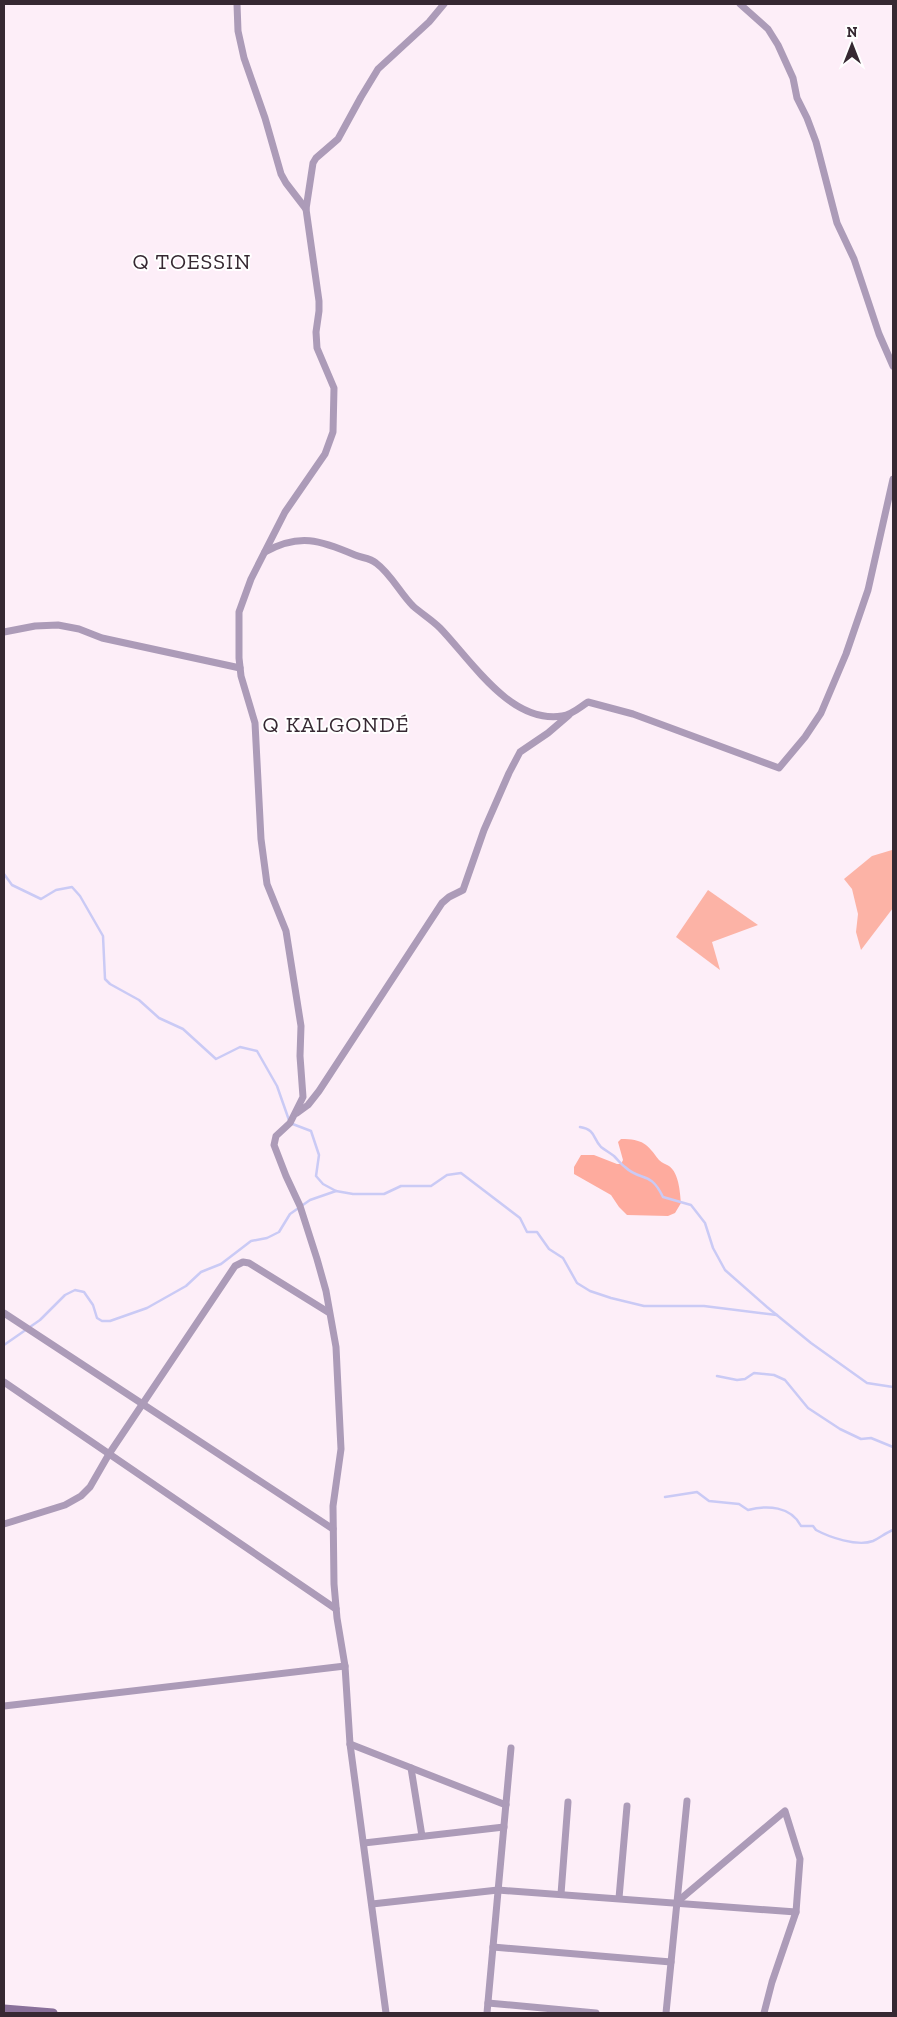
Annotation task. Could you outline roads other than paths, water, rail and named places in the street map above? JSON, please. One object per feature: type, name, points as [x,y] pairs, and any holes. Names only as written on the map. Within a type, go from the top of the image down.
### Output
[{"type":"street","points":[[237,4],[238,31],[244,58],[265,118],[281,174],[306,209]]},
{"type":"street","points":[[386,2013],[350,1744],[345,1666],[336,1609],[333,1564],[333,1506],[341,1449],[336,1347],[328,1312],[326,1291],[300,1206],[274,1145],[276,1136],[295,1115],[303,1098],[300,1056],[301,1026],[286,931],[267,884],[260,839],[254,723],[240,668],[239,612],[251,579],[285,512],[325,454],[333,432],[334,388],[318,348],[316,332],[320,312],[306,209],[313,163],[316,158],[338,139],[360,97],[378,70],[429,22],[444,4]]},
{"type":"street","points":[[740,4],[768,29],[793,78],[797,98],[816,142],[837,223],[854,259],[893,366]]},
{"type":"street","points":[[295,1115],[308,1105],[319,1091],[442,903],[449,897],[464,890],[484,830],[520,752],[548,733],[569,715],[588,702],[633,714],[779,768],[805,737],[821,713],[846,654],[868,590],[893,479]]},
{"type":"street","points":[[264,553],[281,544],[307,540],[323,542],[377,563],[414,607],[439,627],[500,694],[533,713],[546,716],[569,715]]},
{"type":"street","points":[[4,632],[35,626],[58,625],[79,629],[102,638],[240,668]]},
{"type":"street","points":[[4,1524],[65,1505],[81,1496],[90,1487],[109,1454],[235,1266],[243,1262],[250,1264],[328,1312]]},
{"type":"street","points":[[4,1313],[333,1529]]},
{"type":"street","points":[[4,1382],[336,1609]]},
{"type":"street","points":[[4,1706],[345,1666]]},
{"type":"street","points":[[350,1744],[506,1805]]},
{"type":"street","points":[[487,2013],[511,1748]]},
{"type":"street","points":[[410,1768],[422,1836]]},
{"type":"street","points":[[666,2013],[687,1801]]},
{"type":"street","points":[[561,1894],[568,1802]]},
{"type":"street","points":[[620,1898],[627,1806]]},
{"type":"street","points":[[677,1902],[784,1811],[800,1859],[796,1912],[772,1982],[764,2013]]},
{"type":"street","points":[[364,1843],[504,1827]]},
{"type":"street","points":[[372,1904],[498,1890],[796,1912]]},
{"type":"street","points":[[493,1948],[671,1962]]},
{"type":"street","points":[[488,2003],[596,2013]]},
{"type":"street","points":[[4,2009],[53,2013]]},
{"type":"waterway","points":[[4,874],[12,885],[41,899],[56,890],[72,887],[80,896],[103,936],[105,979],[110,984],[139,1000],[159,1018],[183,1029],[216,1059],[240,1047],[257,1051],[277,1086],[290,1123],[311,1131],[319,1155],[316,1176],[323,1184],[336,1191],[353,1194],[384,1194],[401,1186],[431,1186],[447,1175],[461,1173],[520,1218],[527,1232],[537,1232],[549,1249],[563,1258],[577,1283],[590,1291],[644,1306],[704,1306],[777,1315]]},
{"type":"waterway","points":[[580,1127],[589,1130],[601,1147],[614,1156],[622,1165],[654,1183],[663,1197],[691,1205],[705,1223],[713,1248],[725,1270],[767,1307],[811,1343],[867,1383],[893,1387]]},
{"type":"waterway","points":[[4,1345],[40,1320],[65,1295],[75,1290],[84,1292],[93,1305],[97,1318],[102,1321],[110,1321],[147,1308],[186,1286],[201,1272],[221,1264],[251,1241],[267,1238],[279,1232],[290,1214],[310,1200],[336,1191]]},
{"type":"waterway","points":[[717,1376],[737,1380],[745,1379],[754,1373],[774,1375],[785,1380],[808,1408],[840,1429],[861,1439],[871,1438],[893,1447]]},
{"type":"waterway","points":[[665,1497],[697,1492],[709,1501],[739,1504],[748,1510],[778,1509],[791,1514],[801,1526],[813,1526],[816,1530],[828,1536],[851,1542],[866,1543],[893,1530]]},
{"type":"district","name":"Q TOESSIN","points":[[192,261]]},
{"type":"district","name":"Q KALGONDÉ","points":[[336,724]]}]
